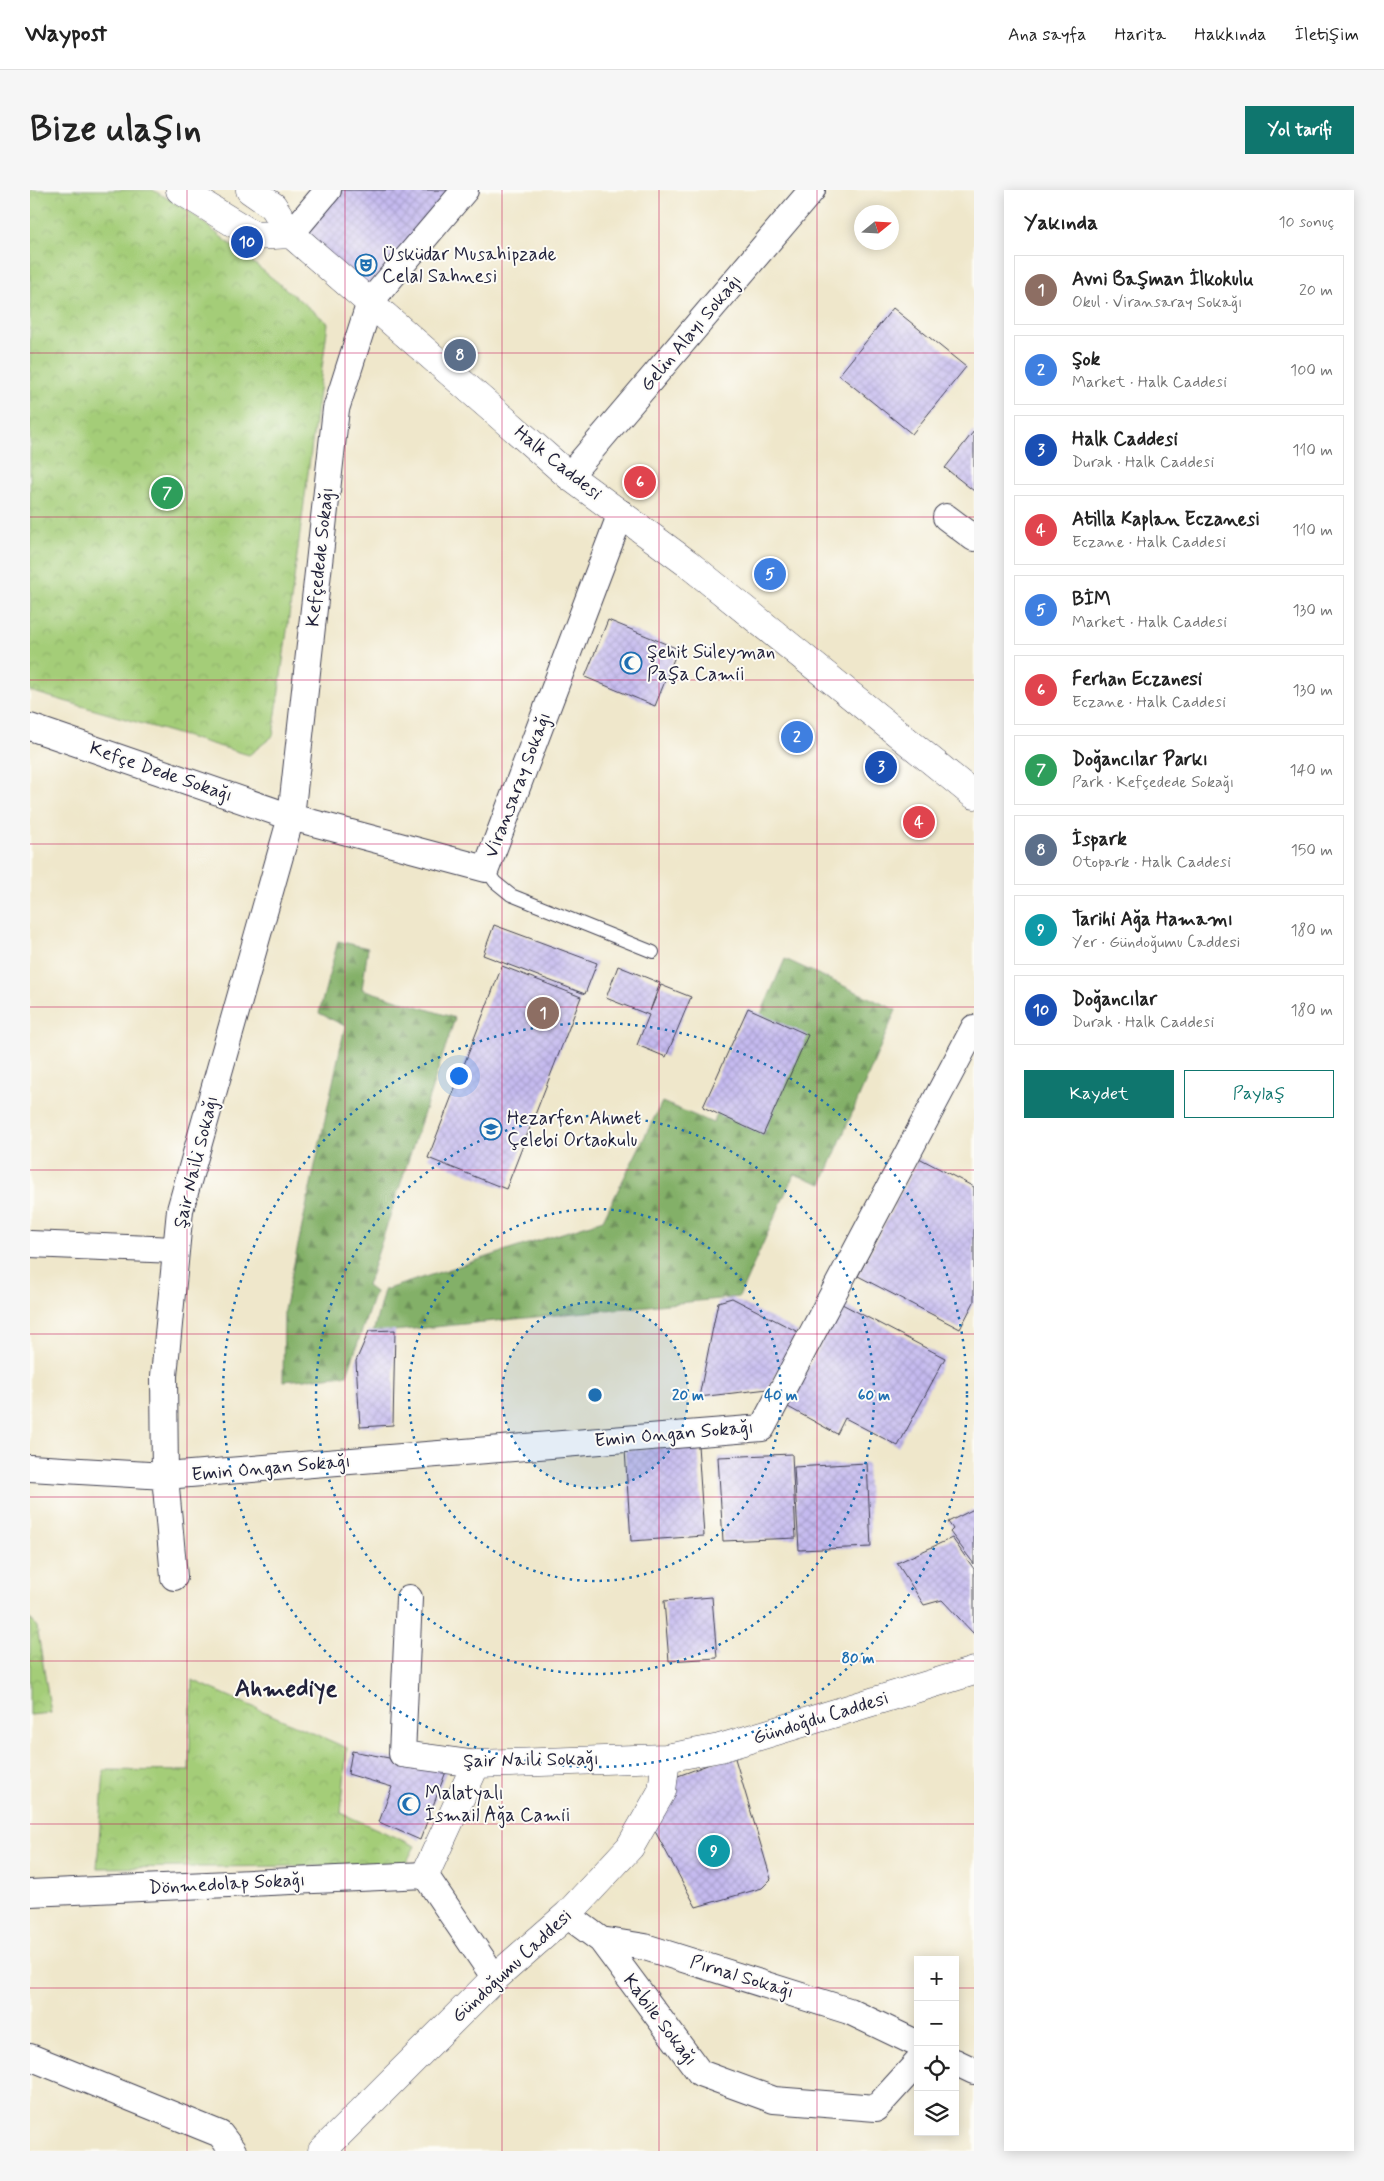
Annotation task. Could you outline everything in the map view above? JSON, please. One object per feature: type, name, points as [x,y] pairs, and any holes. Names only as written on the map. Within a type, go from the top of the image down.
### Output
[{"type":"street","points":[[180,190],[255,236],[291,234],[328,190]]},
{"type":"street","name":"Halk Caddesi","points":[[250,190],[273,206],[291,234],[569,476],[687,563],[974,795]]},
{"type":"street","points":[[370,302],[465,190]]},
{"type":"street","name":"Gelin Alayı Sokağı","points":[[569,476],[812,190]]},
{"type":"street","name":"Kefçedede Sokağı","points":[[291,817],[336,409],[370,302]]},
{"type":"street","name":"Viransaray Sokağı","points":[[291,817],[486,869],[621,513]]},
{"type":"street","points":[[946,517],[974,538]]},
{"type":"street","name":"Kefçe Dede Sokağı","points":[[30,727],[291,817]]},
{"type":"street","name":"Şair Naili Sokağı","points":[[174,1577],[165,1476],[164,1376],[180,1210],[291,817]]},
{"type":"street","name":"Emin Ongan Sokağı","points":[[165,1476],[762,1428],[974,1028]]},
{"type":"street","points":[[30,1244],[175,1250]]},
{"type":"street","points":[[30,1468],[165,1476]]},
{"type":"street","name":"Şair Naili Sokağı","points":[[408,1598],[402,1754],[476,1764],[666,1758]]},
{"type":"street","name":"Gündoğdu Caddesi","points":[[666,1758],[720,1748],[974,1671]]},
{"type":"street","name":"Gündoğumu Caddesi","points":[[322,2151],[495,1978],[567,1915],[630,1846],[662,1791],[666,1758]]},
{"type":"street","points":[[476,1764],[424,1875],[495,1978]]},
{"type":"street","name":"Dönmedolap Sokağı","points":[[30,1893],[424,1875]]},
{"type":"street","name":"Pırnal Sokağı","points":[[567,1915],[601,1940],[645,1947],[849,2011],[914,2042]]},
{"type":"street","name":"Kabile Sokağı","points":[[601,1940],[700,2073],[774,2100],[876,2108],[914,2066]]},
{"type":"street","points":[[30,2057],[220,2134],[233,2151]]},
{"type":"street","points":[[959,2064],[974,2071]]},
{"type":"lane","points":[[486,869],[495,882],[511,895],[653,952]]},
{"type":"green space","points":[[30,190],[153,190],[189,211],[328,323],[273,736],[249,755],[30,691]]},
{"type":"green space","points":[[338,941],[368,948],[362,989],[455,1018],[367,1286],[375,1292],[347,1375],[283,1381],[284,1310],[345,1026],[319,1013]]},
{"type":"green space","points":[[785,959],[896,1010],[822,1184],[794,1174],[739,1297],[373,1333],[384,1290],[603,1220],[662,1102],[713,1123]]},
{"type":"green space","points":[[30,1618],[37,1627],[51,1713],[30,1715]]},
{"type":"green space","points":[[192,1680],[347,1748],[341,1813],[415,1846],[405,1865],[97,1868],[104,1770],[189,1771]]},
{"type":"building","name":"Üsküdar Musahipzade Celal Sahnesi","points":[[332,190],[461,190],[370,298],[297,233]]},
{"type":"building","points":[[893,308],[966,367],[912,434],[839,375]]},
{"type":"building","points":[[974,431],[974,491],[945,468]]},
{"type":"building","name":"Şehit Süleyman Paşa Camii","points":[[608,620],[678,649],[655,706],[585,677]]},
{"type":"building","points":[[494,925],[597,963],[585,994],[483,955]]},
{"type":"building","points":[[502,966],[581,997],[506,1189],[428,1158]]},
{"type":"building","points":[[618,966],[660,983],[650,1011],[661,985],[691,997],[666,1057],[637,1045],[649,1015],[606,998]]},
{"type":"building","points":[[748,1008],[808,1035],[763,1135],[703,1107]]},
{"type":"building","points":[[919,1158],[974,1187],[974,1302],[960,1329],[858,1276]]},
{"type":"building","points":[[732,1298],[798,1332],[768,1389],[699,1397],[718,1302]]},
{"type":"building","points":[[842,1304],[945,1358],[898,1446],[845,1418],[837,1434],[788,1407]]},
{"type":"building","points":[[395,1330],[393,1425],[360,1427],[356,1361],[369,1331]]},
{"type":"building","points":[[698,1445],[704,1536],[631,1541],[625,1450]]},
{"type":"building","points":[[792,1454],[796,1538],[723,1541],[718,1457]]},
{"type":"building","points":[[867,1463],[871,1547],[799,1550],[794,1467]]},
{"type":"building","points":[[974,1509],[974,1564],[950,1532],[953,1529],[948,1522]]},
{"type":"building","points":[[952,1538],[974,1569],[974,1634],[942,1600],[924,1605],[897,1563]]},
{"type":"building","points":[[712,1597],[717,1658],[669,1661],[664,1601]]},
{"type":"building","name":"Malatyalı İsmail Ağa Camii","points":[[352,1751],[447,1769],[420,1840],[379,1822],[392,1787],[348,1774]]},
{"type":"building","points":[[734,1755],[771,1879],[762,1888],[696,1907],[650,1822],[678,1776]]},
{"type":"place","name":"Doğancılar","points":[[247,242]]},
{"type":"place","name":"Üsküdar Musahipzade Celal Sahnesi","points":[[366,265]]},
{"type":"place","name":"İspark","points":[[460,355]]},
{"type":"place","name":"Ferhan Eczanesi","points":[[640,482]]},
{"type":"place","name":"Doğancılar Parkı","points":[[167,493]]},
{"type":"place","name":"BİM","points":[[770,574]]},
{"type":"place","name":"Şehit Süleyman Paşa Camii","points":[[631,663]]},
{"type":"place","name":"Şok","points":[[797,737]]},
{"type":"place","name":"Halk Caddesi","points":[[881,767]]},
{"type":"place","name":"Atilla Kaplan Eczanesi","points":[[919,822]]},
{"type":"place","name":"Avni Başman İlkokulu","points":[[543,1013]]},
{"type":"place","name":"Hezarfen Ahmet Çelebi Ortaokulu","points":[[491,1129]]},
{"type":"place","name":"Malatyalı İsmail Ağa Camii","points":[[409,1804]]},
{"type":"place","name":"Tarihi Ağa Hamamı","points":[[714,1851]]},
{"type":"district","name":"Ahmediye","points":[[286,1689]]}]
